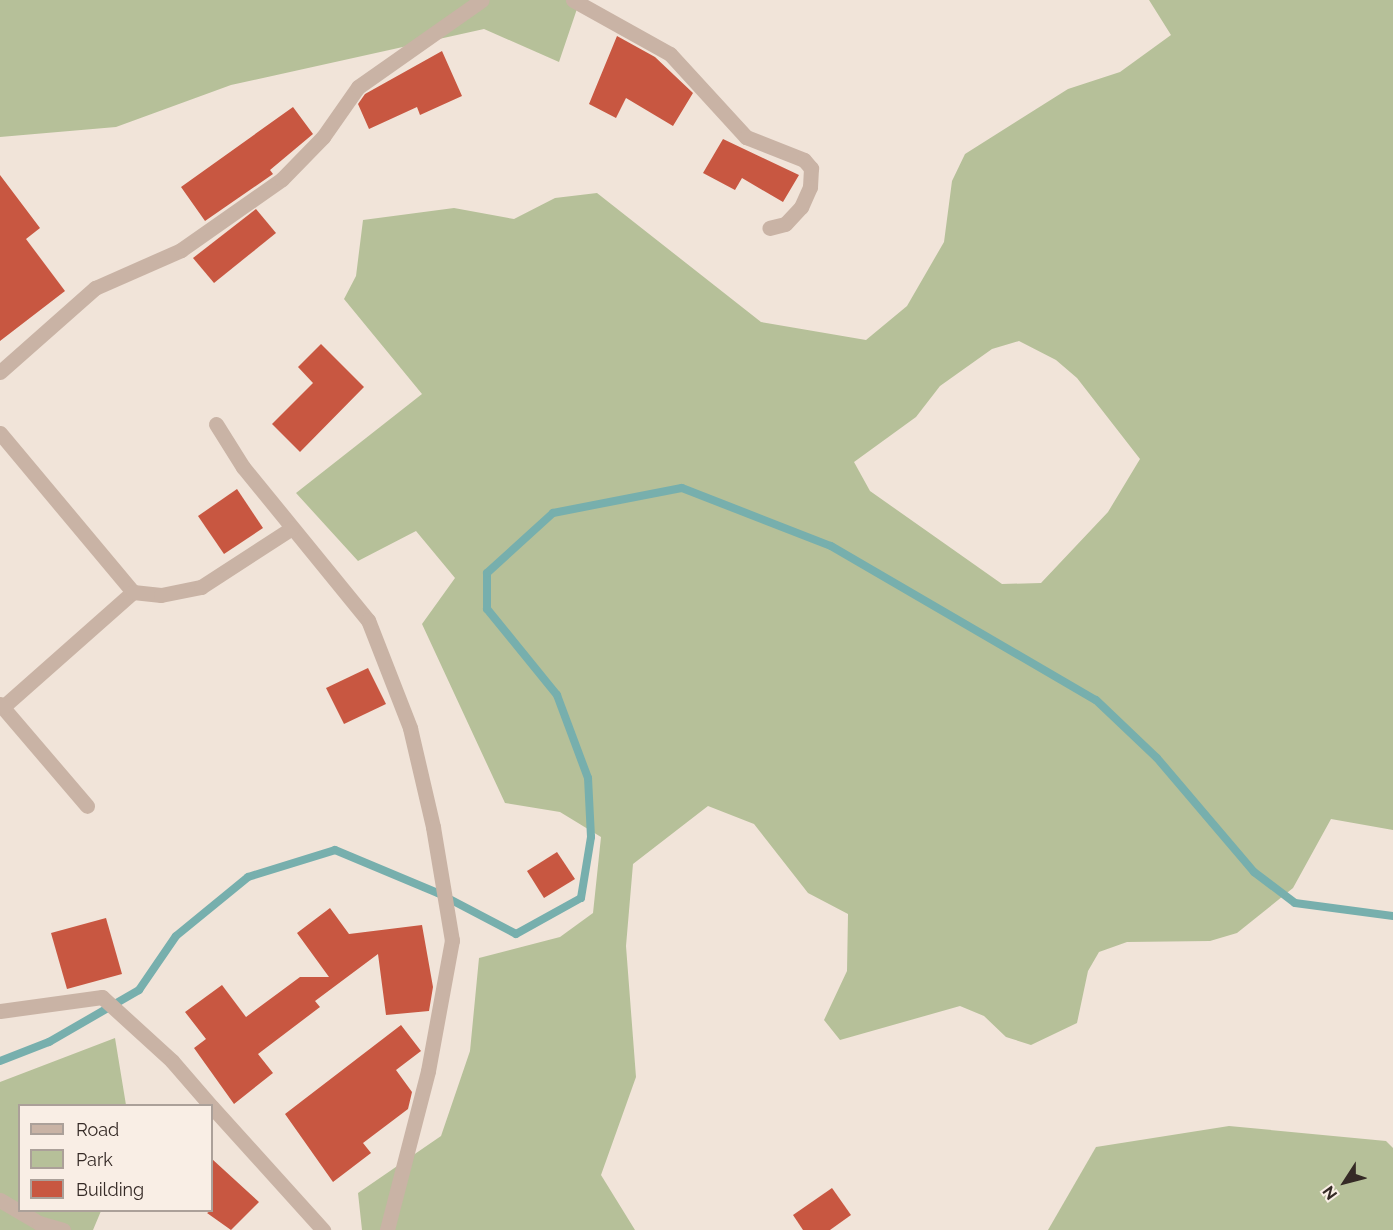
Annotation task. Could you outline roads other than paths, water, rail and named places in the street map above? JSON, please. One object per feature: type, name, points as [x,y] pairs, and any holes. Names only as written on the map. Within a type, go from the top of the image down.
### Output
[{"type":"street","points":[[0,372],[95,288],[181,250],[282,178],[323,137],[358,87],[482,0]]},
{"type":"street","points":[[573,0],[670,54],[746,137],[804,160],[810,168],[810,187],[801,207],[785,224],[769,228]]},
{"type":"street","points":[[216,424],[292,528],[368,620],[394,678],[442,875],[450,951],[428,1071],[387,1230]]},
{"type":"street","points":[[0,433],[133,592],[160,595],[201,587],[292,528]]},
{"type":"street","points":[[87,806],[1,706],[133,592]]},
{"type":"street","points":[[0,1011],[102,997],[120,1016],[172,1061],[209,1104]]},
{"type":"street","points":[[213,1108],[323,1230]]},
{"type":"street","points":[[0,1200],[18,1209]]},
{"type":"street","points":[[25,1212],[63,1230]]},
{"type":"waterway","points":[[0,1061],[49,1042],[139,990],[176,936],[248,877],[335,850],[438,893],[516,934],[581,898],[591,837],[588,778],[557,695],[487,609],[487,573],[553,513],[682,488],[831,546],[1096,700],[1157,758],[1254,872],[1295,903],[1393,916]]}]
